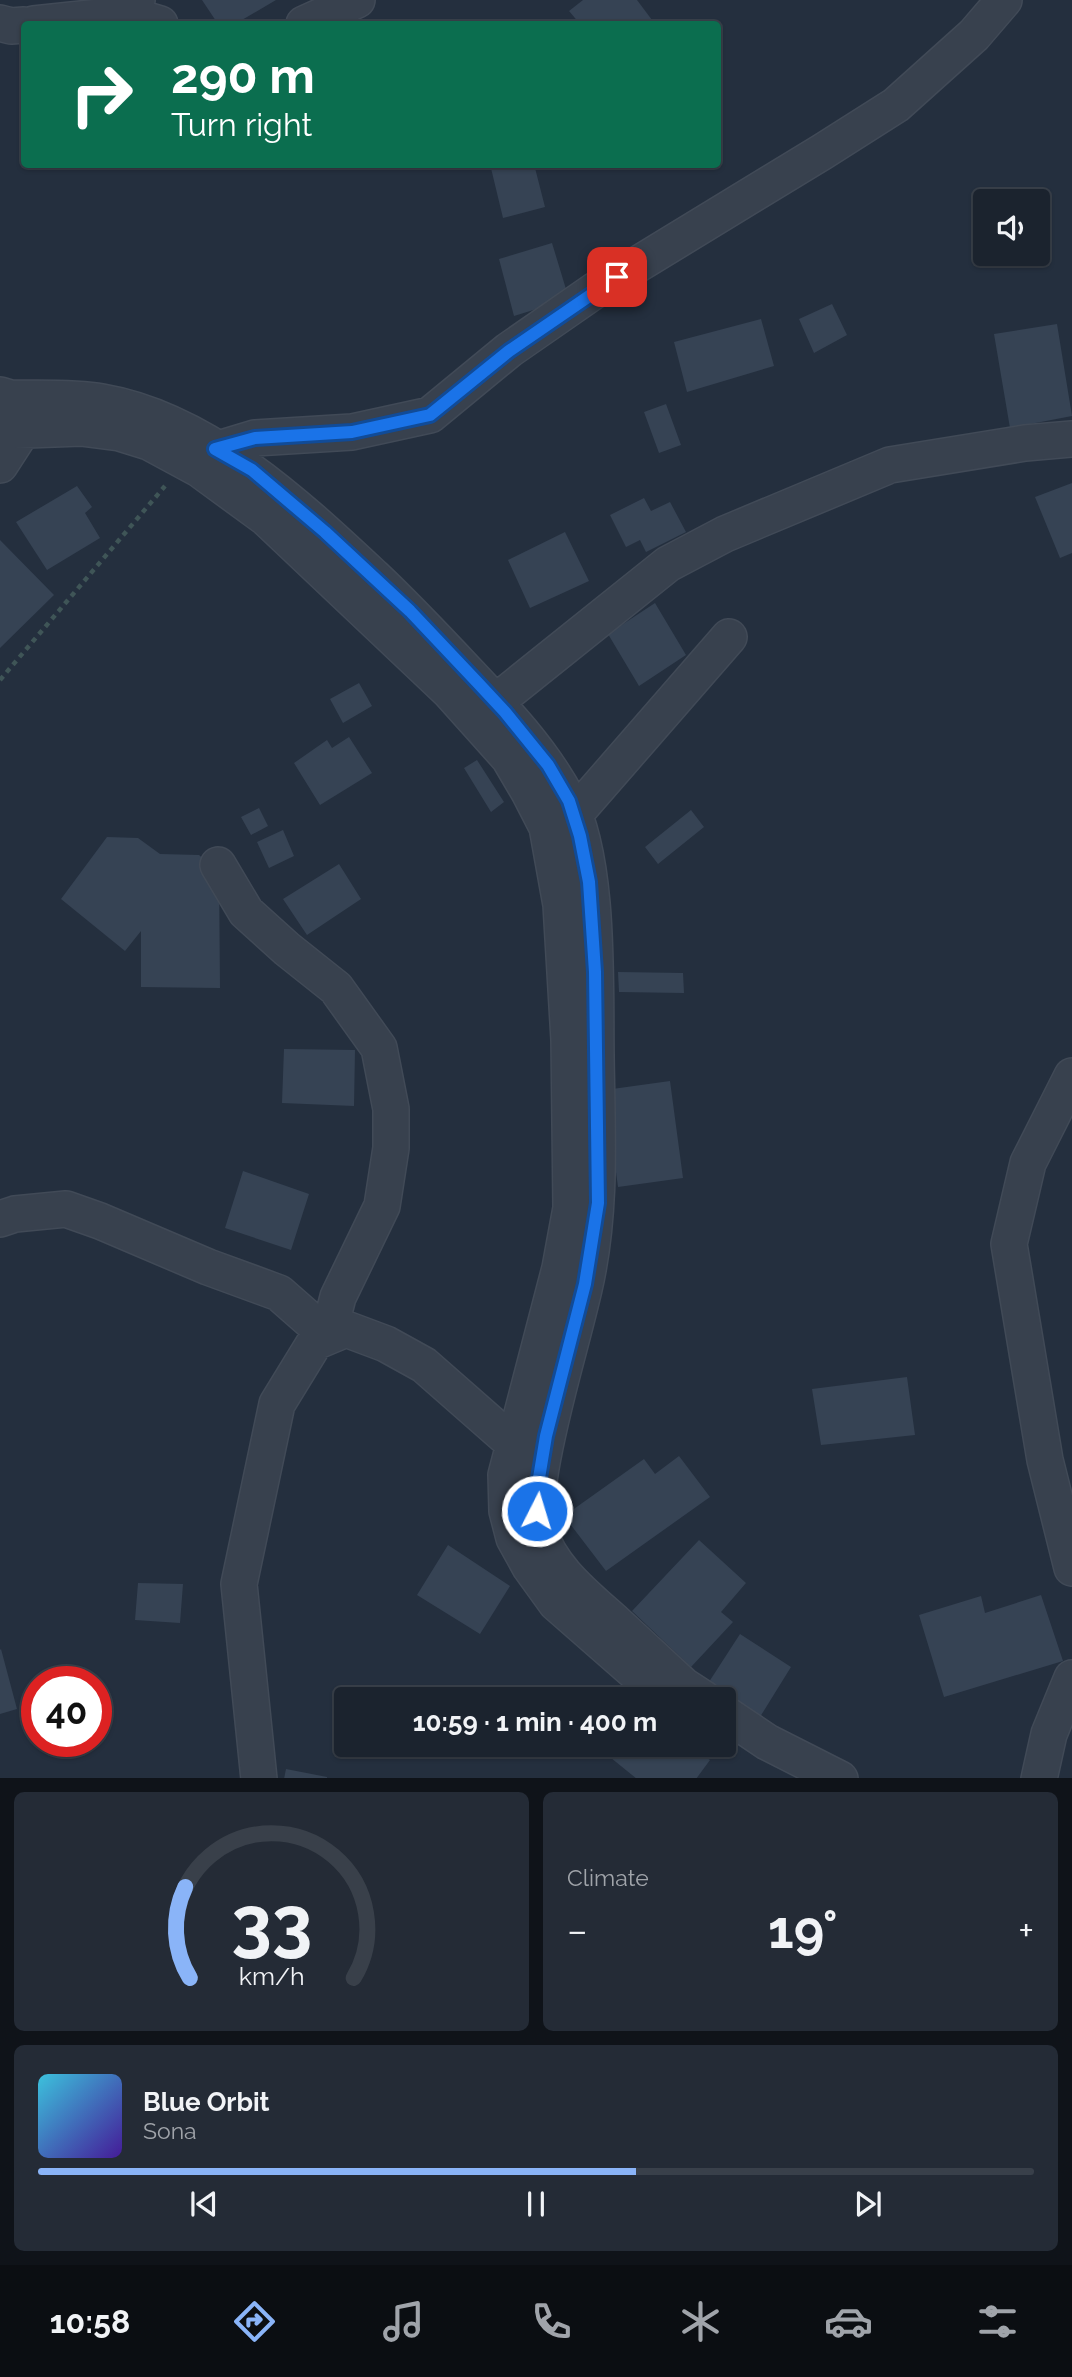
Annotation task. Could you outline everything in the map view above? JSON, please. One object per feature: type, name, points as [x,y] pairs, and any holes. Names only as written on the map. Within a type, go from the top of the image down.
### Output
[{"type":"street","points":[[311,21],[358,0]]},
{"type":"street","points":[[201,455],[255,438],[352,432],[430,415],[509,351],[594,291],[896,104],[974,36],[1004,0]]},
{"type":"street","points":[[51,21],[132,7],[155,21]]},
{"type":"street","points":[[0,23],[21,25]]},
{"type":"street","points":[[0,395],[10,398],[101,402],[146,413],[175,426],[201,455]]},
{"type":"street","points":[[0,465],[11,431],[60,400]]},
{"type":"street","points":[[11,431],[81,428],[120,433],[252,470],[325,532],[410,611],[484,710],[548,765],[569,801],[560,821],[561,905],[569,1040],[571,1208],[528,1451],[538,1525],[548,1552],[568,1580],[686,1687]]},
{"type":"street","points":[[484,710],[668,564],[724,534],[890,466],[1025,443],[1072,439]]},
{"type":"street","points":[[560,821],[729,637]]},
{"type":"street","points":[[218,865],[246,912],[336,988],[379,1048],[391,1109],[391,1148],[382,1206],[338,1297],[328,1336]]},
{"type":"street","points":[[1072,1076],[1028,1163],[1009,1244],[1045,1460],[1072,1568]]},
{"type":"street","points":[[0,1219],[15,1214],[66,1209],[100,1221],[208,1267],[279,1293],[328,1336]]},
{"type":"street","points":[[259,1778],[239,1584],[277,1404],[316,1342],[346,1329],[386,1344],[424,1365],[528,1451]]},
{"type":"street","points":[[528,1451],[506,1475],[507,1511],[514,1538],[530,1567],[556,1603],[652,1687]]},
{"type":"street","points":[[1039,1778],[1049,1734],[1072,1678]]},
{"type":"street","points":[[736,1721],[767,1742],[838,1778]]},
{"type":"street","points":[[736,1750],[785,1778]]},
{"type":"path","points":[[0,680],[201,455]]},
{"type":"building","points":[[202,0],[276,0],[240,21],[216,21]]},
{"type":"building","points":[[583,0],[637,0],[653,21],[577,21],[569,11]]},
{"type":"building","points":[[491,168],[535,168],[545,207],[503,218]]},
{"type":"building","points":[[552,243],[569,299],[514,316],[499,259]]},
{"type":"building","points":[[832,304],[847,335],[814,353],[799,319]]},
{"type":"building","points":[[761,319],[774,366],[687,392],[674,342]]},
{"type":"building","points":[[1057,324],[1072,416],[1010,428],[994,334]]},
{"type":"building","points":[[666,404],[681,445],[659,453],[644,412]]},
{"type":"building","points":[[1072,483],[1072,553],[1060,558],[1035,497]]},
{"type":"building","points":[[77,486],[92,507],[85,513],[100,538],[47,570],[16,522]]},
{"type":"building","points":[[644,498],[651,511],[670,502],[686,532],[646,552],[640,540],[626,547],[610,515]]},
{"type":"building","points":[[565,532],[589,581],[530,608],[508,560]]},
{"type":"building","points":[[0,540],[54,595],[0,648]]},
{"type":"building","points":[[655,603],[686,655],[639,686],[608,634]]},
{"type":"building","points":[[359,683],[372,706],[343,723],[330,699]]},
{"type":"building","points":[[349,737],[372,773],[320,805],[294,763],[327,740],[332,748]]},
{"type":"building","points":[[477,760],[504,802],[491,812],[464,768]]},
{"type":"building","points":[[259,808],[268,826],[251,835],[241,817]]},
{"type":"building","points":[[691,810],[704,827],[658,864],[645,847]]},
{"type":"building","points":[[283,830],[294,856],[269,868],[257,842]]},
{"type":"building","points":[[107,837],[138,838],[160,854],[199,855],[219,872],[220,988],[141,987],[141,931],[125,951],[61,899]]},
{"type":"building","points":[[339,864],[361,899],[307,935],[283,899]]},
{"type":"building","points":[[618,972],[683,973],[684,993],[619,992]]},
{"type":"building","points":[[284,1049],[355,1050],[354,1106],[282,1103]]},
{"type":"building","points":[[670,1081],[683,1178],[618,1187],[605,1090]]},
{"type":"building","points":[[243,1171],[309,1194],[291,1250],[225,1228]]},
{"type":"building","points":[[907,1377],[915,1435],[821,1445],[812,1389]]},
{"type":"building","points":[[679,1456],[710,1497],[606,1571],[564,1516],[644,1459],[655,1474]]},
{"type":"building","points":[[699,1540],[746,1583],[721,1612],[733,1622],[691,1667],[632,1611]]},
{"type":"building","points":[[448,1545],[510,1586],[480,1634],[417,1595]]},
{"type":"building","points":[[138,1583],[183,1584],[180,1623],[135,1620]]},
{"type":"building","points":[[1041,1595],[1063,1661],[944,1697],[919,1615],[981,1596],[985,1613]]},
{"type":"building","points":[[740,1634],[791,1667],[760,1717],[736,1703],[736,1687],[707,1685]]},
{"type":"building","points":[[0,1650],[17,1709],[0,1714]]},
{"type":"building","points":[[610,1757],[706,1757],[710,1760],[697,1778],[636,1778]]},
{"type":"building","points":[[286,1769],[327,1777],[327,1778],[284,1778]]},
{"type":"route","points":[[537,1511],[536,1496],[546,1436],[585,1284],[598,1203],[595,972],[589,882],[580,836],[569,801],[548,765],[478,683],[410,611],[325,532],[252,470],[215,449],[255,438],[352,432],[430,415],[509,351],[617,277]]}]
